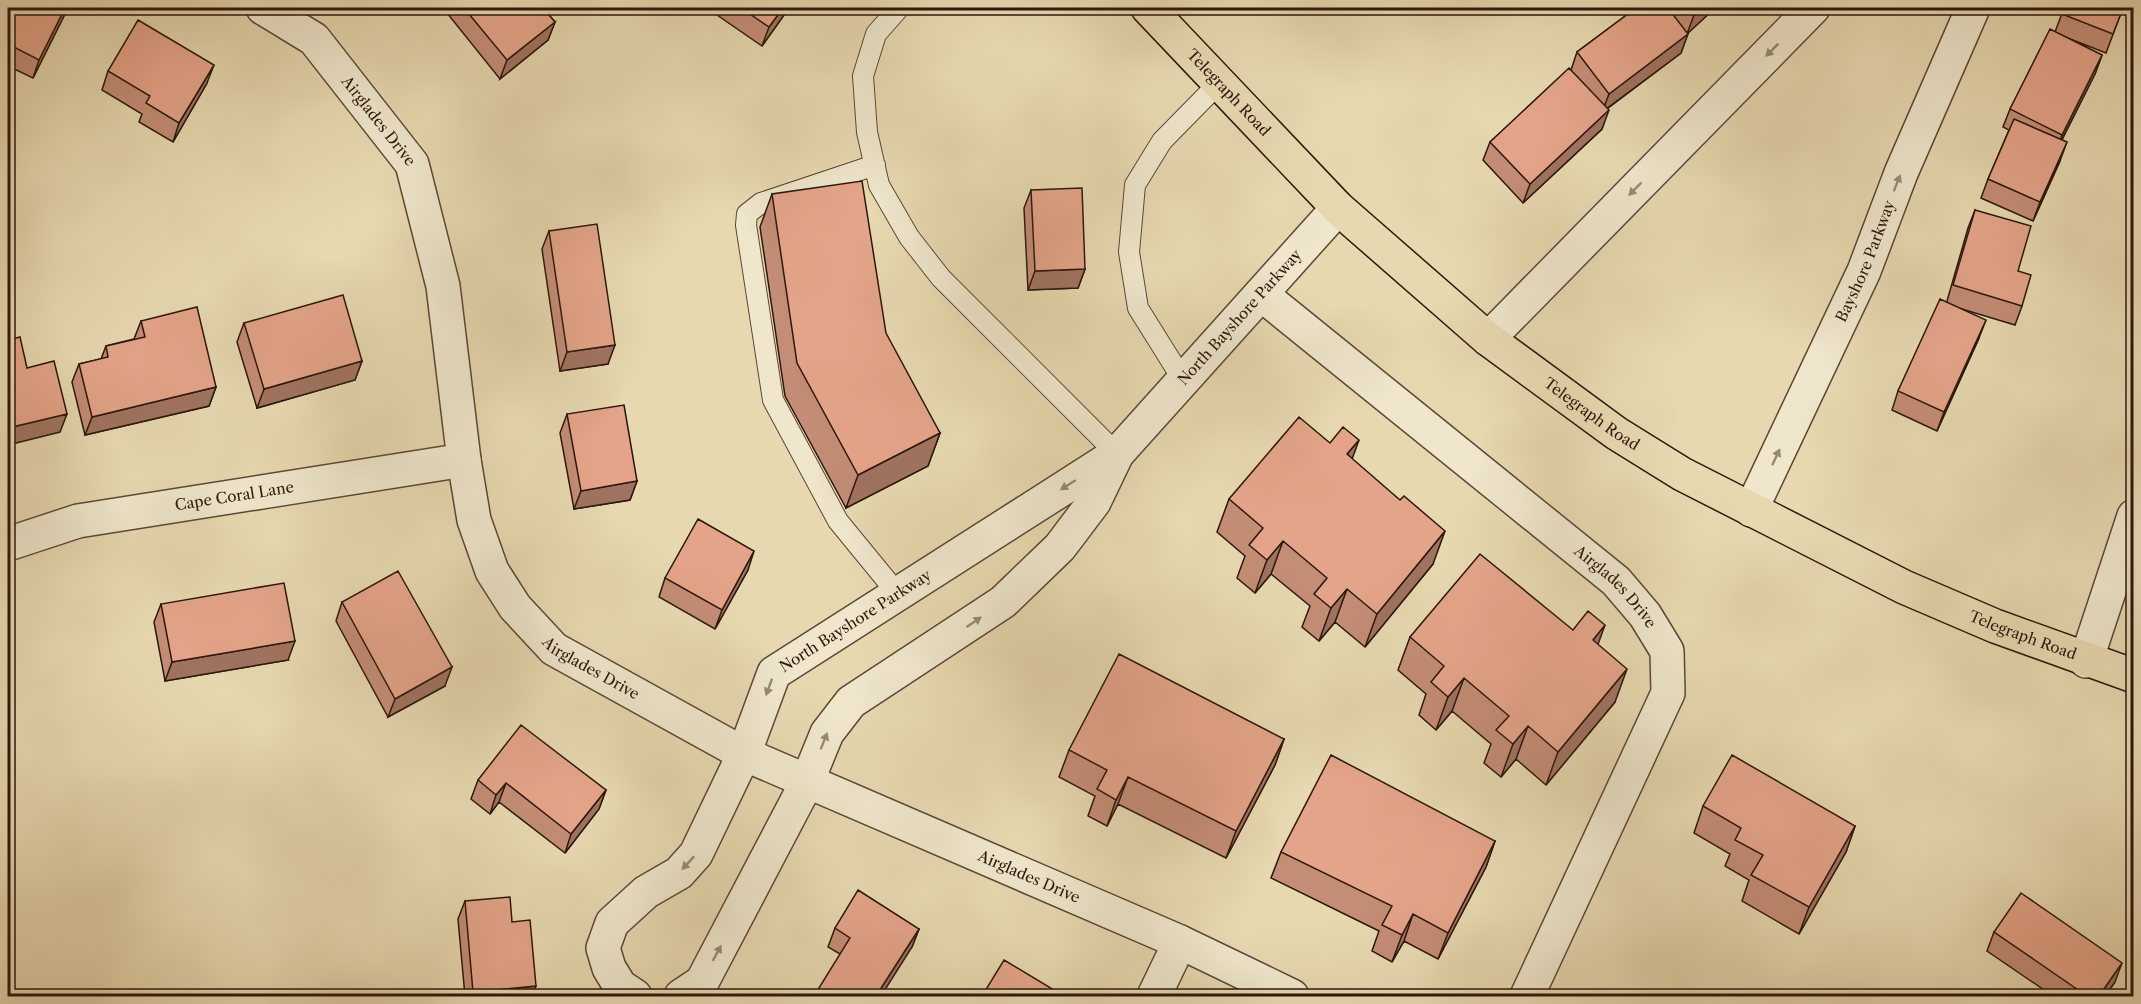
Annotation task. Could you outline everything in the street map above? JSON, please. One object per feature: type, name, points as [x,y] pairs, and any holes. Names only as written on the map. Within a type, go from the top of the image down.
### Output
[{"type":"main road","name":"Telegraph Road","points":[[1151,9],[1338,208],[1488,339],[1616,434],[1682,474],[1904,587],[1995,626],[2086,661],[2133,676]]},
{"type":"street","name":"Airglades Drive","points":[[263,8],[314,39],[412,164],[443,286],[464,460],[474,520],[492,572],[515,607],[554,649],[744,754],[1180,942],[1292,996]]},
{"type":"street","points":[[1488,339],[1813,8]]},
{"type":"street","name":"Bayshore Parkway","points":[[1751,510],[1864,271],[1901,173],[1973,8]]},
{"type":"street","name":"North Bayshore Parkway","points":[[681,996],[702,982],[807,782],[827,733],[851,702],[1003,602],[1060,547],[1094,501],[1117,454],[1338,208]]},
{"type":"street","name":"Airglades Drive","points":[[1261,294],[1616,581],[1645,615],[1667,651],[1668,693],[1527,996]]},
{"type":"street","name":"North Bayshore Parkway","points":[[635,996],[620,986],[606,958],[603,948],[612,923],[646,892],[679,873],[696,854],[744,754],[774,673],[1117,454]]},
{"type":"street","name":"Cape Coral Lane","points":[[8,544],[78,521],[464,460]]},
{"type":"street","points":[[2086,661],[2133,516]]},
{"type":"street","points":[[1154,996],[1180,942]]},
{"type":"lane","points":[[899,8],[876,34],[863,76],[867,132],[879,185],[909,237],[941,278],[1117,454]]},
{"type":"lane","points":[[1183,380],[1138,308],[1129,252],[1135,185],[1162,141],[1220,83]]},
{"type":"lane","points":[[875,165],[761,203],[747,214],[746,225],[773,400],[838,521],[897,593]]},
{"type":"building","points":[[8,8],[65,8],[39,60],[8,44]]},
{"type":"building","points":[[464,8],[543,8],[555,22],[507,60]]},
{"type":"building","points":[[741,8],[783,8],[769,27]]},
{"type":"building","points":[[1636,8],[1668,8],[1688,34],[1609,94],[1577,52]]},
{"type":"building","points":[[1686,8],[1702,8],[1694,15]]},
{"type":"building","points":[[2064,8],[2123,8],[2113,34],[2062,14]]},
{"type":"building","points":[[138,20],[214,65],[179,123],[146,103],[150,96],[108,71]]},
{"type":"building","points":[[2050,29],[2102,55],[2062,135],[2010,109]]},
{"type":"building","points":[[1569,68],[1609,110],[1530,184],[1490,142]]},
{"type":"building","points":[[2014,119],[2067,142],[2040,202],[1988,179]]},
{"type":"building","points":[[862,181],[886,333],[940,433],[858,475],[797,363],[772,194]]},
{"type":"building","points":[[1082,188],[1085,269],[1035,271],[1031,190]]},
{"type":"building","points":[[1975,210],[2031,226],[2018,271],[2031,275],[2022,306],[1953,285]]},
{"type":"building","points":[[597,224],[615,345],[567,352],[549,231]]},
{"type":"building","points":[[343,295],[362,361],[264,389],[244,323]]},
{"type":"building","points":[[1940,299],[1986,320],[1944,412],[1898,391]]},
{"type":"building","points":[[197,307],[216,387],[92,417],[79,364],[108,357],[106,346],[145,337],[141,321]]},
{"type":"building","points":[[20,337],[27,368],[54,361],[67,414],[8,428],[8,340]]},
{"type":"building","points":[[624,405],[637,481],[581,491],[567,414]]},
{"type":"building","points":[[1299,417],[1330,443],[1343,427],[1359,440],[1347,454],[1400,500],[1404,496],[1445,531],[1377,614],[1347,589],[1331,608],[1314,594],[1327,578],[1283,541],[1267,560],[1249,545],[1263,528],[1229,499]]},
{"type":"building","points":[[698,519],[754,551],[722,610],[665,578]]},
{"type":"building","points":[[1480,554],[1573,630],[1588,611],[1605,625],[1593,640],[1627,669],[1558,752],[1528,726],[1513,744],[1496,730],[1509,716],[1464,678],[1448,697],[1431,682],[1444,666],[1410,637]]},
{"type":"building","points":[[398,571],[452,667],[395,699],[342,602]]},
{"type":"building","points":[[284,583],[295,641],[172,662],[161,604]]},
{"type":"building","points":[[1119,654],[1284,739],[1236,831],[1128,777],[1116,800],[1097,789],[1107,770],[1069,750]]},
{"type":"building","points":[[521,725],[606,790],[571,834],[506,783],[496,795],[478,780]]},
{"type":"building","points":[[1331,755],[1495,841],[1448,933],[1413,914],[1402,935],[1382,925],[1392,906],[1281,852]]},
{"type":"building","points":[[1732,755],[1855,826],[1809,907],[1751,875],[1763,855],[1735,840],[1741,828],[1703,806]]},
{"type":"building","points":[[858,890],[919,929],[876,996],[814,996],[850,938],[835,928]]},
{"type":"building","points":[[2021,893],[2122,963],[2099,996],[2087,996],[1994,932]]},
{"type":"building","points":[[510,897],[512,922],[530,920],[536,986],[473,992],[465,901]]},
{"type":"building","points":[[1004,960],[1059,993],[1057,996],[982,996]]}]
